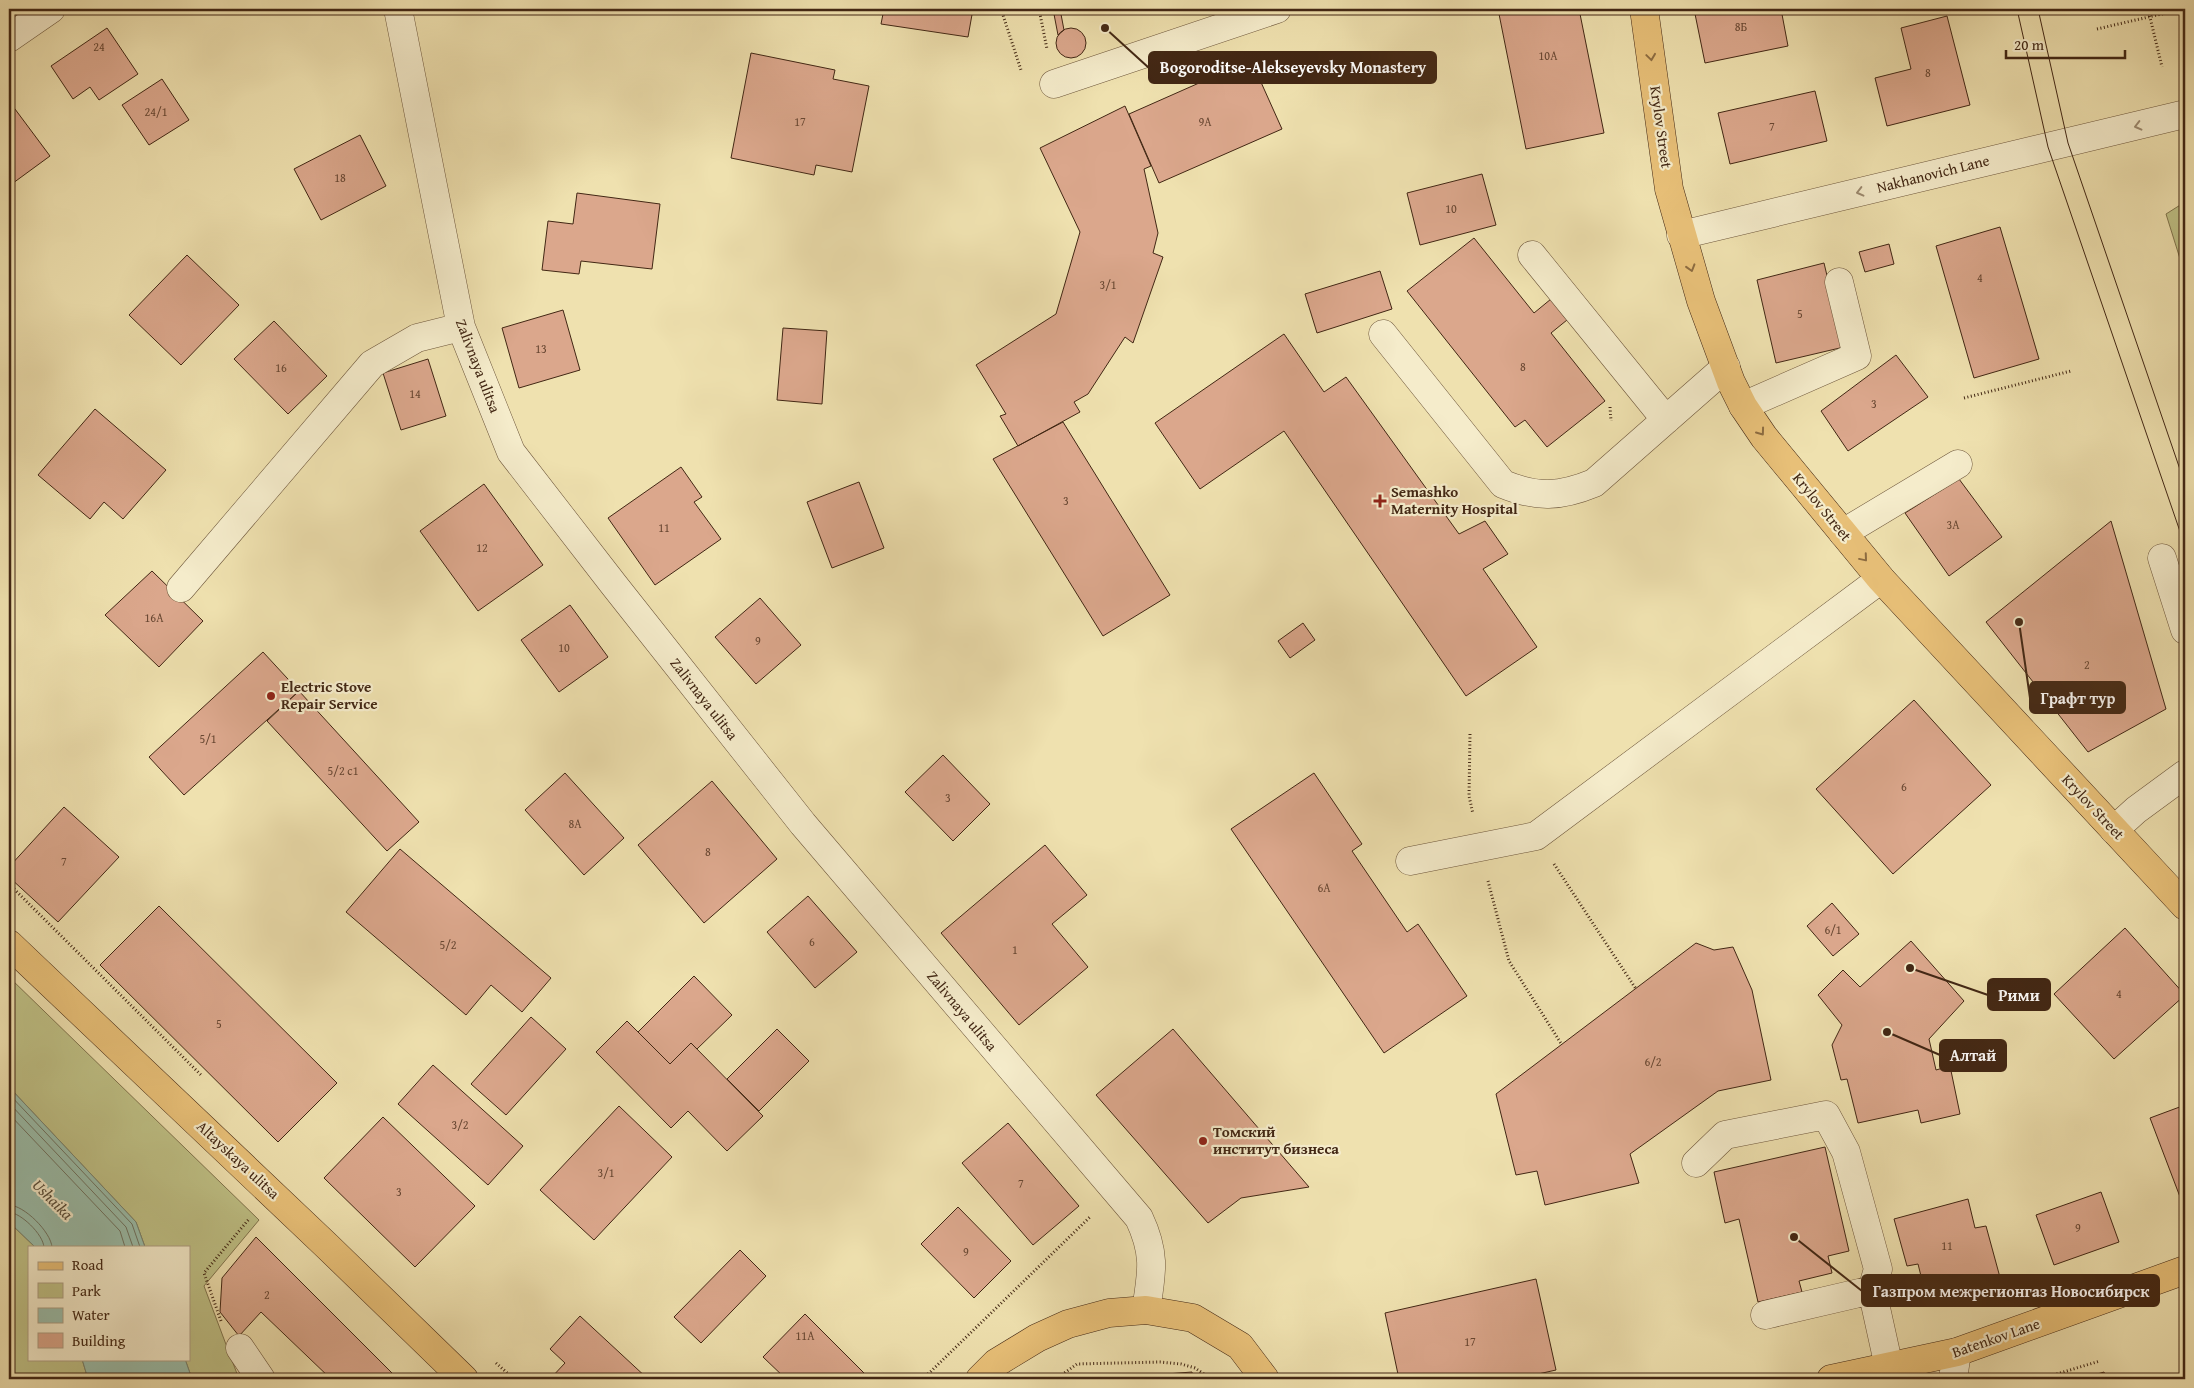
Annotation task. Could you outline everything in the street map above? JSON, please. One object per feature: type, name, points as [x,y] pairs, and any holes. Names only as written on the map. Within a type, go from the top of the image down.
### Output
[{"type":"main road","name":"Krylov Street","points":[[1644,9],[1669,189],[1701,301],[1726,368],[1743,406],[1764,437],[1881,579],[2185,906]]},
{"type":"main road","name":"Altayskaya ulitsa","points":[[9,944],[322,1240],[464,1379]]},
{"type":"main road","name":"Batenkov Lane","points":[[1831,1379],[1958,1352],[2185,1270]]},
{"type":"main road","points":[[980,1379],[1004,1358],[1037,1338],[1068,1324],[1109,1313],[1146,1310],[1193,1318],[1240,1346],[1265,1379]]},
{"type":"street","points":[[9,38],[51,9]]},
{"type":"street","name":"Zalivnaya ulitsa","points":[[398,9],[460,327],[512,452],[620,593],[803,824],[1139,1218],[1149,1238],[1153,1268],[1146,1310]]},
{"type":"street","points":[[1054,84],[1278,9]]},
{"type":"street","name":"Nakhanovich Lane","points":[[1681,235],[2185,114]]},
{"type":"street","points":[[1532,255],[1666,420]]},
{"type":"street","points":[[1743,406],[1857,356],[1839,282]]},
{"type":"street","points":[[181,588],[372,364],[417,338],[460,327]]},
{"type":"street","points":[[1383,334],[1503,484],[1520,491],[1549,494],[1570,493],[1594,484],[1726,368]]},
{"type":"street","points":[[1842,533],[1958,464]]},
{"type":"street","points":[[2162,558],[2185,630]]},
{"type":"street","points":[[1410,861],[1536,836],[1881,579]]},
{"type":"street","points":[[2114,830],[2136,810],[2185,774]]},
{"type":"street","points":[[1696,1163],[1725,1135],[1826,1115],[1846,1152],[1878,1269],[1872,1290],[1889,1367]]},
{"type":"street","points":[[1765,1315],[1872,1290]]},
{"type":"street","points":[[240,1348],[261,1379]]},
{"type":"street","points":[[1953,1379],[1958,1352]]},
{"type":"path","points":[[1002,9],[1015,53],[1025,78]]},
{"type":"path","points":[[1039,9],[1054,84]]},
{"type":"path","points":[[2148,9],[2162,67]]},
{"type":"path","points":[[2097,29],[2183,9]]},
{"type":"path","points":[[1964,398],[2071,371]]},
{"type":"path","points":[[1469,796],[1470,734]]},
{"type":"path","points":[[1536,836],[1636,989]]},
{"type":"path","points":[[1508,961],[1562,1044]]},
{"type":"path","points":[[923,1379],[1116,1191]]},
{"type":"path","points":[[240,1348],[218,1317],[204,1273],[249,1219]]},
{"type":"path","points":[[2040,1379],[2100,1361]]},
{"type":"path","points":[[1056,1379],[1077,1364],[1160,1362],[1196,1368],[1204,1374],[1204,1379]]},
{"type":"green space","points":[[2185,202],[2185,267],[2182,265],[2166,214]]},
{"type":"green space","points":[[9,977],[259,1220],[204,1286],[239,1379],[192,1379],[185,1360],[190,1360],[190,1246],[145,1246],[136,1222],[9,1087]]},
{"type":"green space","points":[[9,1222],[34,1246],[28,1246],[28,1360],[82,1360],[88,1379],[9,1379]]},
{"type":"water","name":"Ushaika","points":[[9,1087],[136,1222],[145,1246],[34,1246],[9,1222]]},
{"type":"water","points":[[82,1360],[185,1360],[192,1379],[88,1379]]},
{"type":"building","points":[[884,9],[973,9],[968,37],[881,24]]},
{"type":"building","points":[[1053,9],[1060,9],[1064,30],[1058,35]]},
{"type":"building","points":[[1498,9],[1579,9],[1604,133],[1526,149]]},
{"type":"building","points":[[1694,9],[1781,9],[1788,46],[1705,63]]},
{"type":"building","points":[[1947,16],[1970,105],[1887,126],[1875,78],[1911,69],[1901,28]]},
{"type":"building","points":[[107,28],[138,74],[99,100],[90,87],[73,99],[51,66]]},
{"type":"building","points":[[1071,28],[1082,32],[1086,43],[1082,54],[1071,58],[1060,54],[1056,43],[1060,32]]},
{"type":"building","points":[[751,53],[835,70],[833,79],[869,86],[852,172],[816,165],[814,175],[731,158]]},
{"type":"building","points":[[1251,60],[1282,129],[1159,183],[1129,114]]},
{"type":"building","points":[[162,79],[189,120],[149,145],[122,105]]},
{"type":"building","points":[[1815,91],[1827,141],[1730,164],[1718,113]]},
{"type":"building","points":[[9,101],[50,156],[9,186]]},
{"type":"building","points":[[1125,106],[1151,166],[1144,169],[1158,233],[1153,253],[1163,257],[1133,343],[1125,337],[1088,394],[1074,402],[1080,412],[1018,446],[1000,416],[1006,414],[976,365],[1056,314],[1080,232],[1040,148]]},
{"type":"building","points":[[360,135],[386,186],[321,220],[294,169]]},
{"type":"building","points":[[1482,174],[1496,225],[1420,245],[1407,193]]},
{"type":"building","points":[[577,193],[660,204],[652,269],[581,261],[579,274],[542,270],[548,221],[573,224]]},
{"type":"building","points":[[2000,227],[2039,359],[1974,378],[1936,246]]},
{"type":"building","points":[[1474,238],[1534,313],[1551,299],[1567,320],[1551,333],[1605,401],[1547,447],[1525,420],[1515,427],[1407,291]]},
{"type":"building","points":[[1889,244],[1894,264],[1865,272],[1859,252]]},
{"type":"building","points":[[187,255],[239,305],[181,365],[129,315]]},
{"type":"building","points":[[1824,263],[1844,347],[1776,363],[1757,280]]},
{"type":"building","points":[[1380,271],[1392,309],[1317,333],[1305,294]]},
{"type":"building","points":[[563,310],[580,370],[519,388],[502,328]]},
{"type":"building","points":[[274,321],[327,376],[288,414],[234,359]]},
{"type":"building","points":[[783,328],[827,331],[822,404],[777,400]]},
{"type":"building","points":[[1284,334],[1324,392],[1346,377],[1459,534],[1485,521],[1508,554],[1483,569],[1537,647],[1466,696],[1284,431],[1200,489],[1155,423]]},
{"type":"building","points":[[1896,355],[1928,397],[1848,451],[1821,411]]},
{"type":"building","points":[[428,359],[446,416],[401,430],[383,373]]},
{"type":"building","points":[[95,409],[166,470],[123,519],[104,502],[90,519],[38,475]]},
{"type":"building","points":[[1063,422],[1170,595],[1103,636],[993,459]]},
{"type":"building","points":[[681,467],[702,497],[694,502],[721,539],[655,585],[608,518]]},
{"type":"building","points":[[1959,479],[2002,537],[1949,576],[1905,513]]},
{"type":"building","points":[[859,482],[884,548],[832,568],[807,502]]},
{"type":"building","points":[[484,484],[543,565],[478,611],[420,531]]},
{"type":"building","points":[[2111,521],[2166,709],[2088,752],[1986,622]]},
{"type":"building","points":[[152,571],[203,621],[159,667],[105,615]]},
{"type":"building","points":[[760,598],[801,645],[756,684],[715,637]]},
{"type":"building","points":[[570,605],[608,657],[559,692],[521,640]]},
{"type":"building","points":[[1303,623],[1315,640],[1290,658],[1278,641]]},
{"type":"building","points":[[263,652],[299,691],[184,795],[149,757]]},
{"type":"building","points":[[299,691],[419,822],[387,851],[267,721]]},
{"type":"building","points":[[1914,700],[1991,785],[1893,874],[1816,789]]},
{"type":"building","points":[[943,755],[990,804],[953,841],[905,792]]},
{"type":"building","points":[[565,773],[624,838],[584,875],[525,810]]},
{"type":"building","points":[[1314,773],[1362,844],[1352,851],[1407,932],[1418,924],[1467,996],[1384,1053],[1231,829]]},
{"type":"building","points":[[712,781],[777,859],[704,923],[638,845]]},
{"type":"building","points":[[64,807],[119,857],[58,922],[9,877],[9,867]]},
{"type":"building","points":[[1045,845],[1087,895],[1052,924],[1088,967],[1019,1025],[941,933]]},
{"type":"building","points":[[400,849],[551,978],[522,1012],[491,985],[466,1015],[346,912]]},
{"type":"building","points":[[808,896],[857,952],[815,988],[767,932]]},
{"type":"building","points":[[1832,903],[1859,934],[1833,956],[1807,926]]},
{"type":"building","points":[[159,906],[337,1083],[278,1142],[100,965]]},
{"type":"building","points":[[2125,928],[2185,995],[2114,1059],[2054,994]]},
{"type":"building","points":[[1911,941],[1964,1001],[1929,1039],[1936,1070],[1950,1066],[1960,1114],[1921,1123],[1918,1110],[1858,1123],[1847,1079],[1841,1080],[1832,1045],[1842,1025],[1818,995],[1843,970],[1860,987]]},
{"type":"building","points":[[1696,943],[1714,950],[1733,947],[1752,990],[1771,1080],[1718,1091],[1630,1154],[1639,1183],[1545,1205],[1537,1171],[1516,1175],[1496,1094]]},
{"type":"building","points":[[694,976],[732,1015],[697,1049],[691,1043],[670,1064],[638,1032]]},
{"type":"building","points":[[531,1017],[566,1049],[506,1115],[471,1084]]},
{"type":"building","points":[[627,1021],[670,1064],[691,1043],[763,1116],[727,1151],[688,1111],[671,1128],[596,1052]]},
{"type":"building","points":[[777,1029],[809,1061],[759,1111],[727,1079]]},
{"type":"building","name":"Томский институт бизнеса","points":[[1173,1029],[1309,1187],[1241,1198],[1208,1223],[1096,1095]]},
{"type":"building","points":[[433,1065],[523,1146],[488,1185],[398,1104]]},
{"type":"building","points":[[2185,1105],[2185,1210],[2150,1118]]},
{"type":"building","points":[[619,1106],[672,1157],[594,1240],[540,1190]]},
{"type":"building","points":[[383,1117],[475,1206],[415,1267],[324,1178]]},
{"type":"building","points":[[1008,1123],[1079,1206],[1033,1245],[962,1163]]},
{"type":"building","points":[[1825,1147],[1849,1251],[1828,1256],[1832,1273],[1799,1281],[1802,1292],[1758,1302],[1739,1219],[1725,1223],[1714,1172]]},
{"type":"building","points":[[2101,1192],[2119,1242],[2054,1265],[2036,1215]]},
{"type":"building","points":[[1968,1199],[1975,1228],[1986,1226],[2001,1281],[1927,1300],[1918,1264],[1907,1266],[1894,1219]]},
{"type":"building","points":[[958,1207],[1011,1261],[974,1298],[921,1244]]},
{"type":"building","points":[[256,1237],[398,1379],[331,1379],[261,1312],[239,1336],[220,1312],[222,1278]]},
{"type":"building","points":[[740,1250],[766,1276],[701,1343],[674,1317]]},
{"type":"building","points":[[1536,1279],[1556,1370],[1516,1379],[1399,1379],[1385,1313]]},
{"type":"building","points":[[805,1314],[870,1379],[786,1379],[763,1357]]},
{"type":"building","points":[[580,1316],[648,1379],[550,1379],[565,1363],[550,1349]]},
{"type":"building","points":[[1192,1372],[1193,1379],[1103,1379]]},
{"type":"building","points":[[2104,1372],[2107,1379],[2081,1379]]},
{"type":"tram line","points":[[2017,9],[2048,147],[2185,546]]},
{"type":"tram line","points":[[2038,9],[2068,143],[2185,484]]},
{"type":"place","name":"Bogoroditse-Alekseyevsky Monastery","points":[[1105,28]]},
{"type":"place","name":"Semashko Maternity Hospital","points":[[1380,501]]},
{"type":"place","name":"Графт тур","points":[[2019,622]]},
{"type":"place","name":"Electric Stove Repair Service","points":[[271,696]]},
{"type":"place","name":"Рими","points":[[1910,968]]},
{"type":"place","name":"Алтай","points":[[1887,1032]]},
{"type":"place","name":"Томский институт бизнеса","points":[[1203,1141]]},
{"type":"place","name":"Газпром межрегионгаз Новосибирск","points":[[1794,1237]]}]
